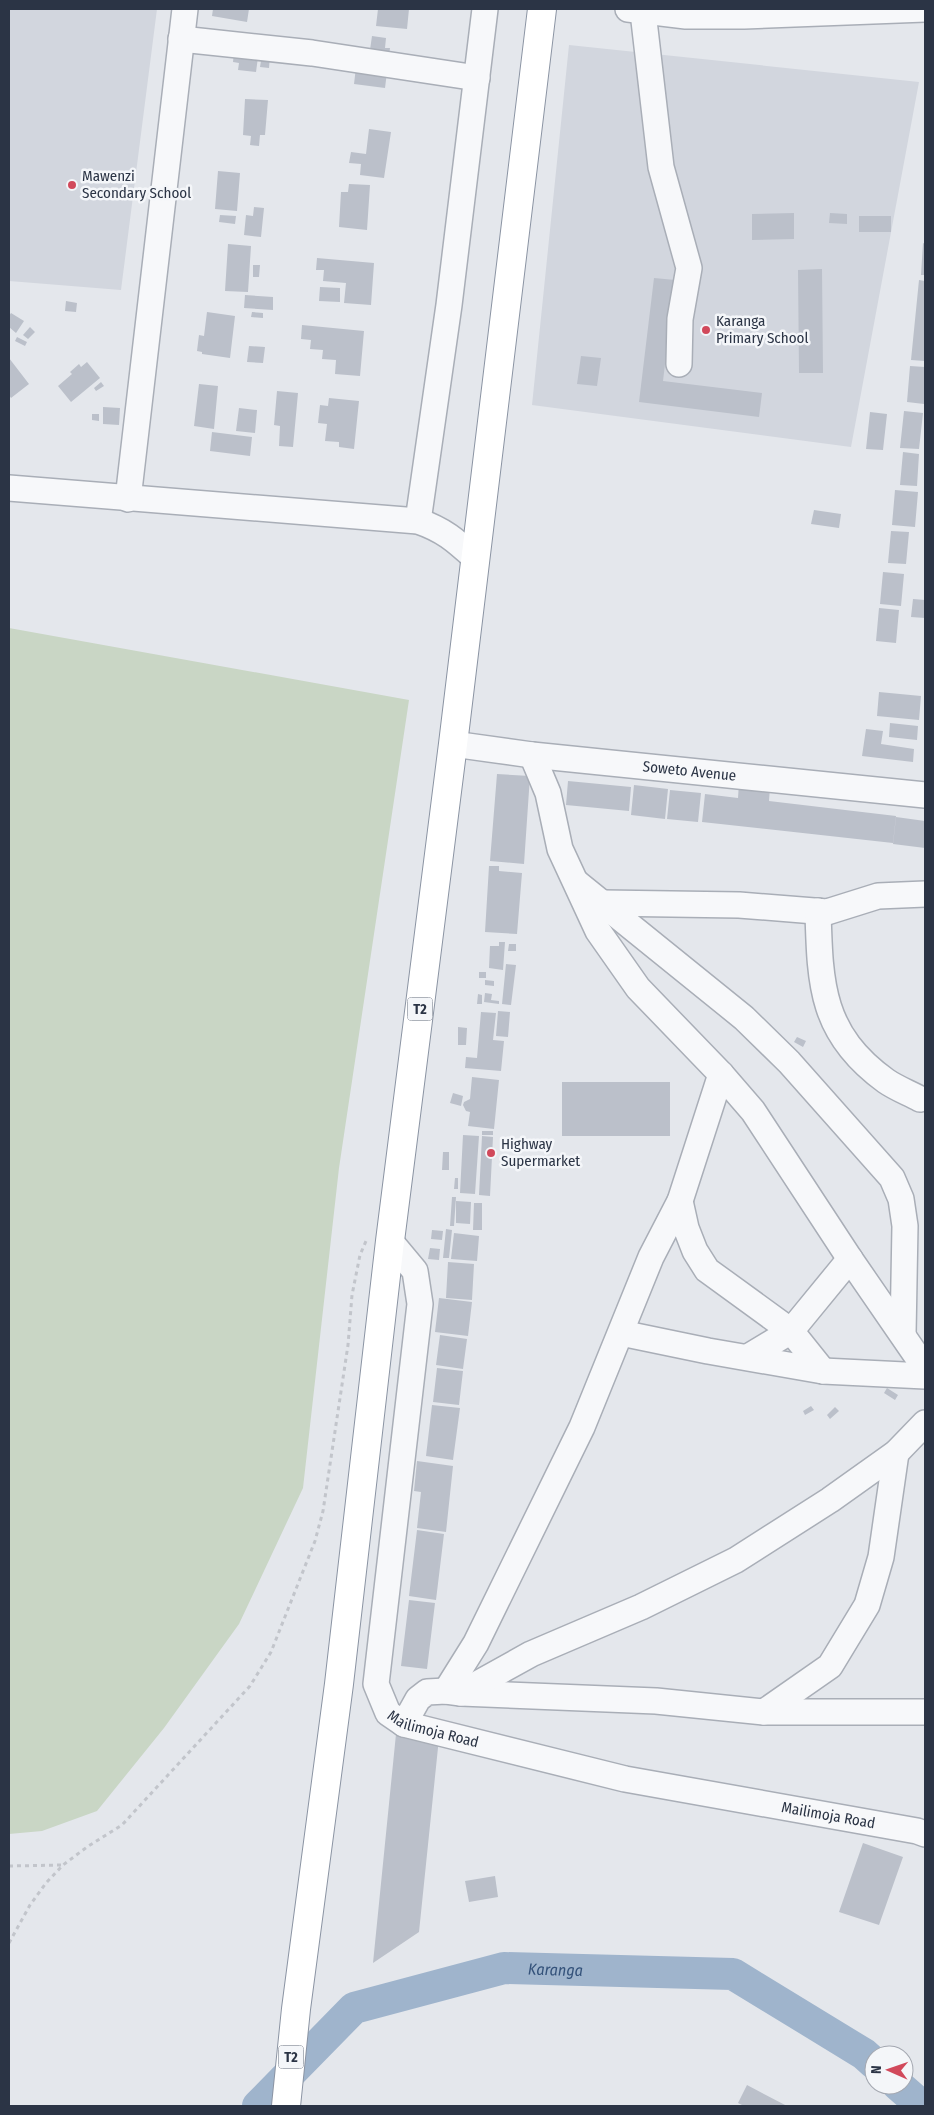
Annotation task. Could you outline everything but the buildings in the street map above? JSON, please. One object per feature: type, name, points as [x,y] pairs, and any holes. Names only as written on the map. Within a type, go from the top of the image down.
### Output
[{"type":"highway","name":"T2","points":[[286,2106],[296,2009],[339,1684],[379,1239],[453,744],[542,9]]},
{"type":"street","points":[[128,499],[185,9]]},
{"type":"street","points":[[418,521],[449,305],[485,9]]},
{"type":"street","points":[[679,364],[680,319],[689,268],[661,167],[635,10],[686,16],[735,16],[839,10],[925,9]]},
{"type":"street","points":[[181,39],[312,53],[476,78]]},
{"type":"street","points":[[9,488],[418,521],[438,528],[452,537],[475,558]]},
{"type":"street","name":"Soweto Avenue","points":[[453,744],[532,755],[925,795]]},
{"type":"street","points":[[532,755],[548,793],[560,849],[598,931],[622,967],[662,1015],[721,1074],[753,1111],[850,1259],[925,1368]]},
{"type":"street","points":[[577,883],[744,1018],[789,1062],[892,1178],[901,1199],[905,1226],[903,1334]]},
{"type":"street","points":[[603,903],[740,905],[818,911],[836,910],[878,896],[925,894]]},
{"type":"street","points":[[818,911],[821,975],[830,1013],[838,1032],[868,1067],[888,1082],[920,1100]]},
{"type":"street","points":[[454,1692],[476,1643],[582,1427],[651,1257],[680,1201],[721,1074]]},
{"type":"street","points":[[680,1201],[686,1228],[695,1251],[707,1270],[791,1331],[823,1371]]},
{"type":"street","name":"Mailimoja Road","points":[[379,1239],[415,1271],[420,1304],[376,1684],[388,1713],[404,1724],[625,1779],[917,1831],[925,1834]]},
{"type":"street","points":[[748,1357],[791,1331],[850,1259]]},
{"type":"street","points":[[621,1333],[671,1344],[823,1371],[925,1376]]},
{"type":"street","points":[[454,1692],[531,1654],[642,1607],[736,1560],[830,1500],[896,1454],[925,1423]]},
{"type":"street","points":[[764,1712],[830,1666],[867,1605],[881,1557],[896,1454]]},
{"type":"street","points":[[404,1724],[418,1699],[427,1692],[656,1701],[764,1712],[925,1712]]},
{"type":"path","points":[[9,1943],[40,1890],[64,1865],[122,1825],[250,1686],[271,1652],[315,1541],[323,1511],[348,1345],[352,1295],[360,1255],[379,1239]]},
{"type":"path","points":[[9,1866],[64,1865]]},
{"type":"shaded area","name":"Mawenzi Secondary School","points":[[9,9],[157,9],[121,290],[9,281]]},
{"type":"shaded area","name":"Karanga Primary School","points":[[569,45],[919,82],[851,447],[532,405]]},
{"type":"green space","points":[[9,628],[409,700],[339,1168],[303,1488],[239,1624],[164,1728],[97,1811],[42,1831],[9,1834]]},
{"type":"waterway","name":"Karanga","points":[[258,2106],[354,2008],[504,1968],[733,1974],[864,2054]]},
{"type":"waterway","name":"Karanga","points":[[909,2095],[922,2106]]},
{"type":"place","name":"Mawenzi Secondary School","points":[[72,185]]},
{"type":"place","name":"Karanga Primary School","points":[[706,330]]},
{"type":"place","name":"Highway Supermarket","points":[[491,1153]]}]
